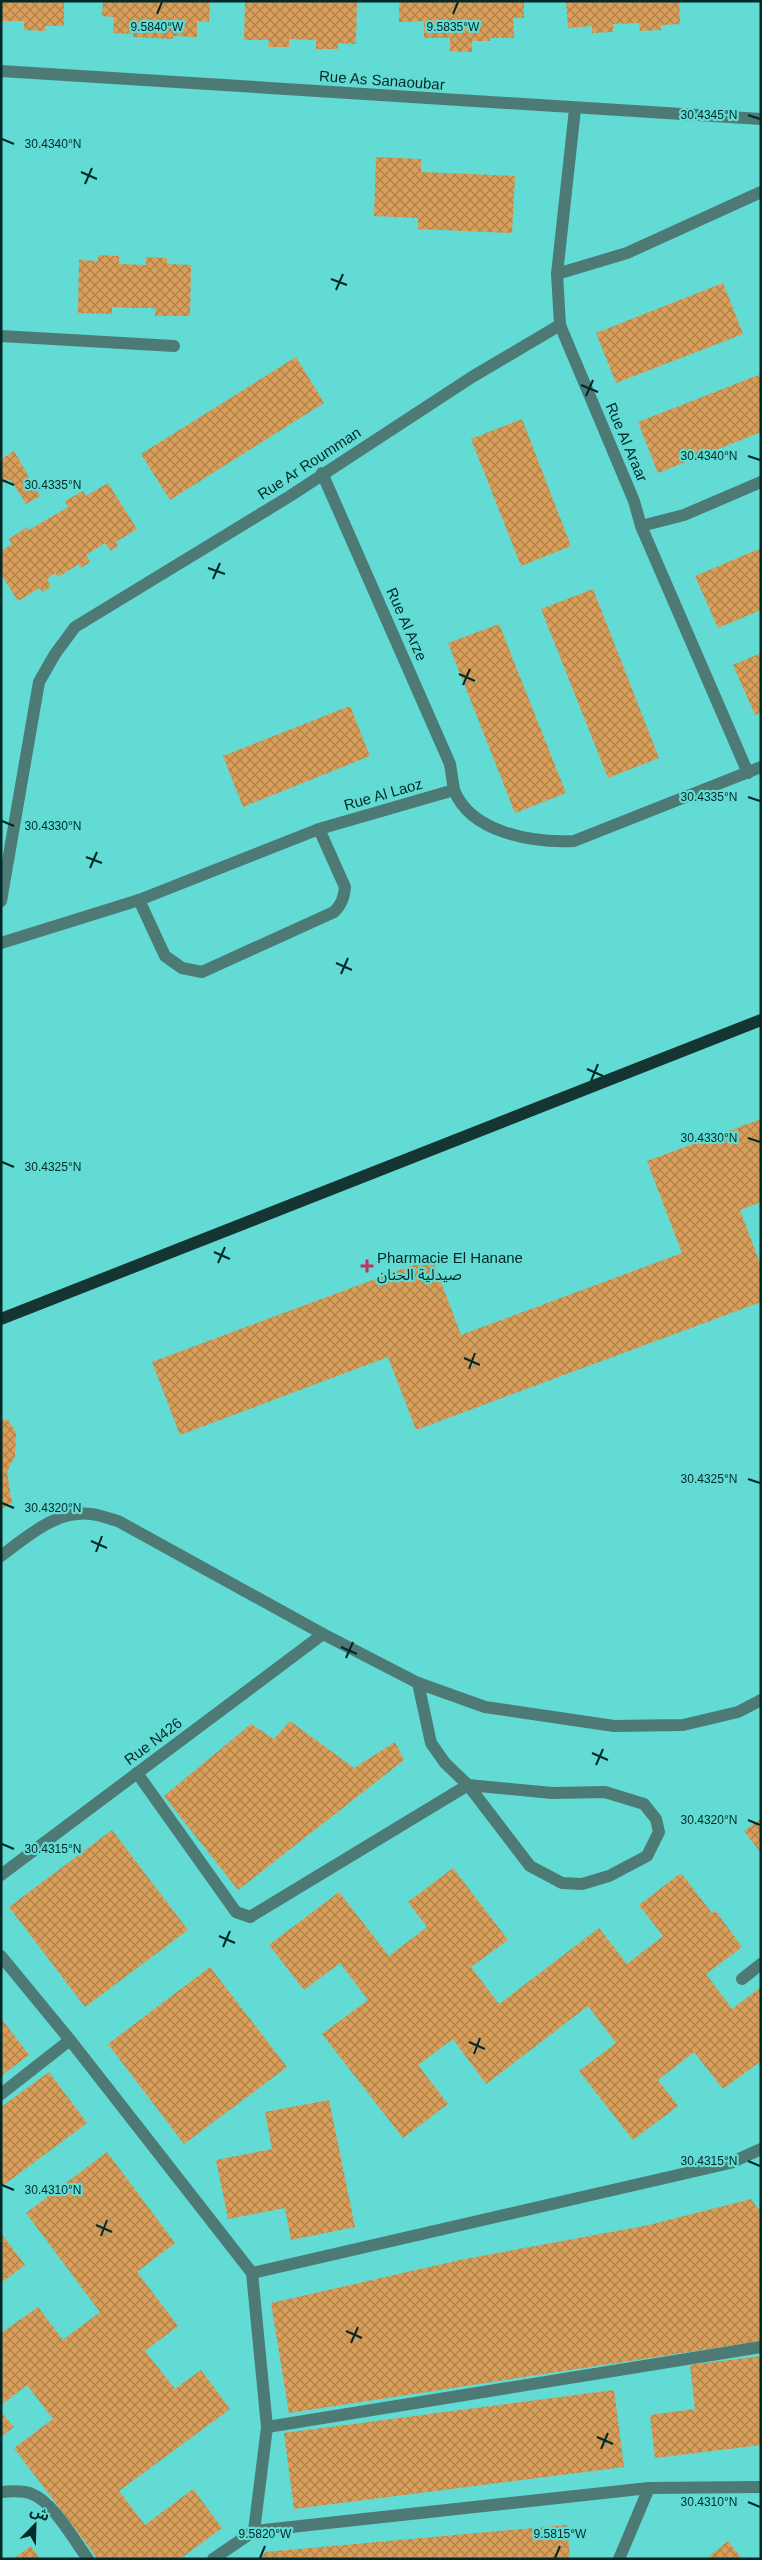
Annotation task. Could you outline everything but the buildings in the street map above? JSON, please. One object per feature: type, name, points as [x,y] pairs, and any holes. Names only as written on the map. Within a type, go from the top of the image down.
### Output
[{"type":"main road","points":[[1,1319],[761,1020]]},
{"type":"street","name":"Rue As Sanaoubar","points":[[1,71],[761,119]]},
{"type":"street","name":"Rue Al Araar","points":[[575,108],[557,274],[560,325],[634,501],[642,526],[748,773]]},
{"type":"street","points":[[557,274],[627,253],[761,192]]},
{"type":"street","name":"Rue Ar Roumman","points":[[1,901],[39,682],[55,654],[75,627],[290,496],[322,473],[472,377],[560,325]]},
{"type":"street","points":[[1,344],[7,336],[174,346]]},
{"type":"street","name":"Rue Al Arze","points":[[322,473],[450,764],[454,790]]},
{"type":"street","points":[[642,526],[684,515],[761,482]]},
{"type":"street","points":[[454,790],[459,804],[488,825],[502,832],[545,842],[574,841],[761,767]]},
{"type":"street","name":"Rue Al Laoz","points":[[1,943],[139,900],[319,828],[454,790]]},
{"type":"street","points":[[139,900],[165,956],[182,968],[202,972],[334,912],[340,906],[344,897],[345,887],[319,828]]},
{"type":"street","points":[[1,1556],[36,1530],[66,1514],[92,1514],[118,1521],[323,1634],[418,1683],[485,1707],[614,1726],[683,1724],[738,1712],[761,1700]]},
{"type":"street","name":"Rue N426","points":[[1,1875],[323,1634]]},
{"type":"street","points":[[137,1773],[236,1912],[250,1917],[468,1785],[552,1793],[605,1792],[644,1804],[656,1819],[659,1832],[647,1856],[600,1879],[582,1884],[562,1883],[530,1866],[468,1785],[445,1763],[431,1743],[418,1683]]},
{"type":"street","points":[[1,1956],[70,2040],[252,2273],[267,2427],[254,2531]]},
{"type":"street","points":[[742,1979],[761,1964]]},
{"type":"street","points":[[1,2094],[70,2040]]},
{"type":"street","points":[[252,2273],[730,2163],[761,2149]]},
{"type":"street","points":[[267,2427],[761,2347]]},
{"type":"street","points":[[212,2559],[254,2531],[649,2488],[761,2487]]},
{"type":"street","points":[[619,2559],[649,2488]]},
{"type":"street","points":[[1,2492],[13,2491],[33,2494],[50,2507],[88,2559]]},
{"type":"place","name":"Pharmacie El Hanane صيدلية الحنان","points":[[367,1266]]}]
